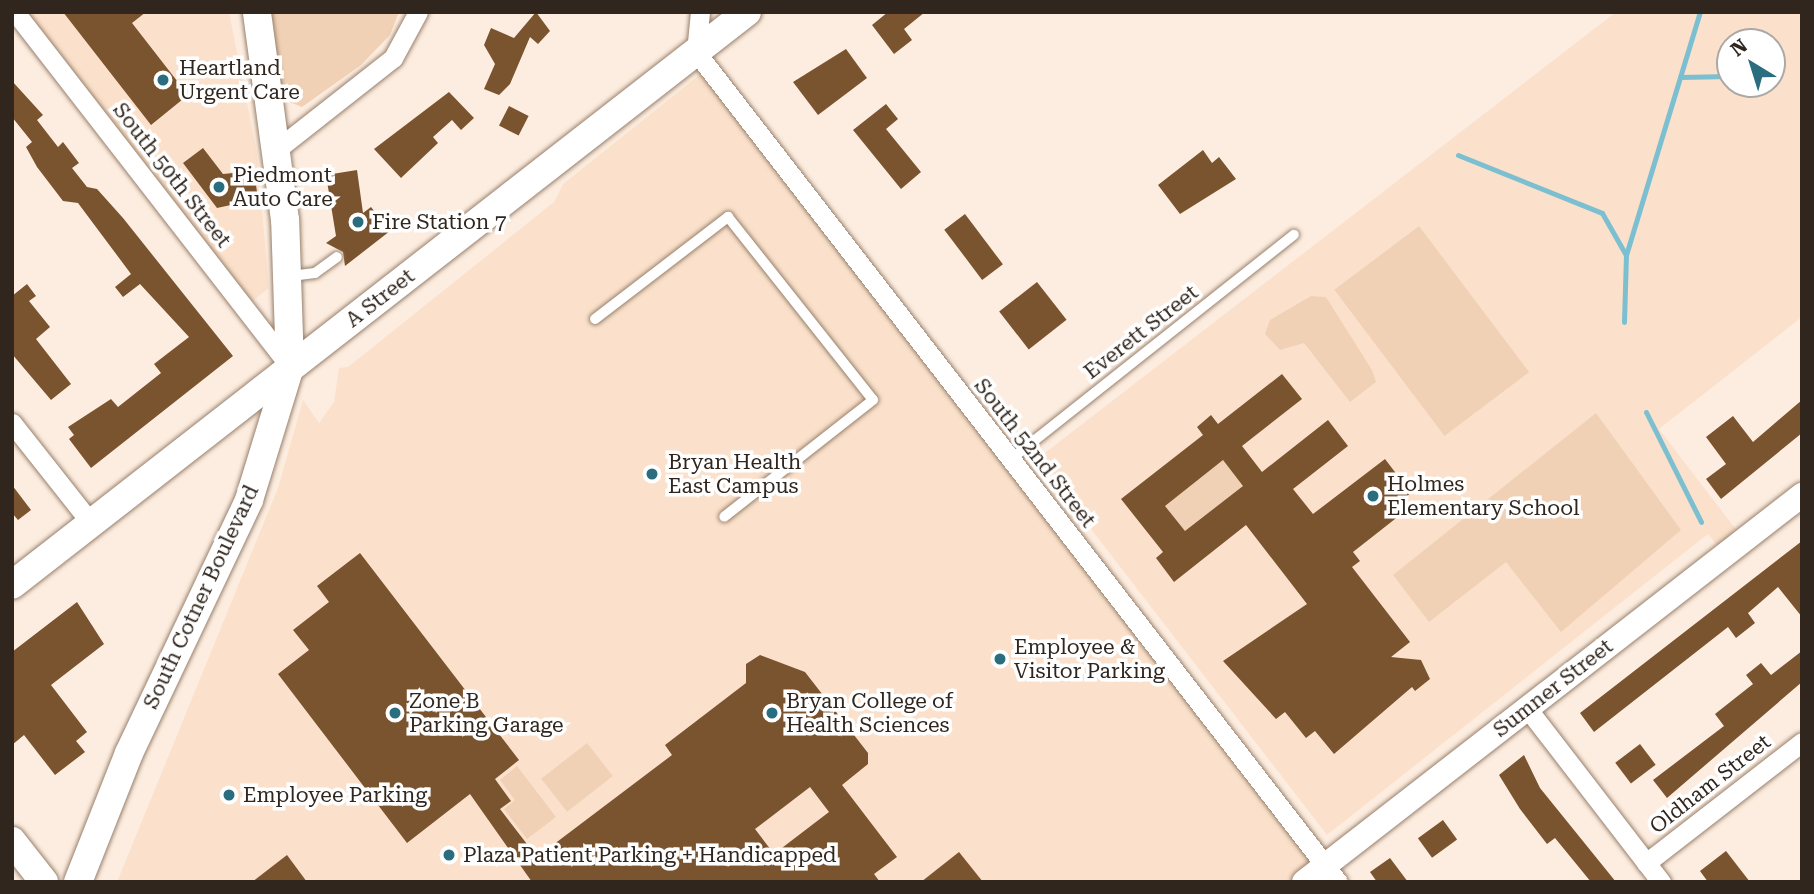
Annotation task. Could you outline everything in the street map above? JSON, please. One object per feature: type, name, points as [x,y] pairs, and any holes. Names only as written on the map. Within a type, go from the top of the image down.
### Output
[{"type":"main road","name":"South Cotner Boulevard","points":[[78,882],[124,764],[249,500],[290,367],[288,276],[276,150],[257,12]]},
{"type":"main road","name":"A Street","points":[[12,585],[747,12]]},
{"type":"main road","points":[[12,841],[44,882]]},
{"type":"street","name":"South 50th Street","points":[[16,12],[290,367]]},
{"type":"street","points":[[276,150],[393,58],[418,12]]},
{"type":"street","points":[[696,52],[700,12]]},
{"type":"street","name":"South 52nd Street","points":[[696,52],[1331,874]]},
{"type":"street","points":[[12,423],[91,523]]},
{"type":"street","name":"Sumner Street","points":[[1304,882],[1331,874],[1527,708],[1802,495]]},
{"type":"street","points":[[1527,708],[1661,882]]},
{"type":"street","name":"Oldham Street","points":[[1646,863],[1802,742]]},
{"type":"lane","points":[[595,319],[728,217],[873,400],[724,517]]},
{"type":"lane","name":"Everett Street","points":[[1011,459],[1294,235]]},
{"type":"lane","points":[[288,276],[315,273],[337,257]]},
{"type":"shaded area","points":[[16,12],[229,12],[257,153],[269,288],[246,306]]},
{"type":"shaded area","points":[[271,12],[399,12],[390,35],[361,65],[302,107],[287,101],[282,91]]},
{"type":"shaded area","name":"Holmes Elementary School","points":[[1616,12],[1802,12],[1802,317],[1659,429],[1744,540],[1725,555],[1708,534],[1327,835],[1037,459]]},
{"type":"shaded area","name":"Bryan Health East Campus","points":[[708,68],[1325,866],[1304,882],[117,882],[278,488],[303,400],[319,423],[334,402],[339,368],[348,367],[554,202],[563,184]]},
{"type":"shaded area","points":[[1419,226],[1529,372],[1444,436],[1334,290]]},
{"type":"shaded area","points":[[1311,296],[1326,297],[1372,370],[1376,382],[1350,402],[1304,343],[1280,350],[1265,334],[1270,320]]},
{"type":"shaded area","points":[[1596,413],[1681,530],[1561,632],[1506,562],[1429,622],[1393,575]]},
{"type":"shaded area","points":[[1223,460],[1243,486],[1185,532],[1165,506]]},
{"type":"shaded area","points":[[587,743],[613,776],[567,812],[541,779]]},
{"type":"shaded area","points":[[517,766],[556,817],[527,839],[504,809],[515,800],[500,780]]},
{"type":"building","points":[[63,12],[146,12],[132,23],[188,95],[151,125]]},
{"type":"building","points":[[536,12],[550,31],[538,44],[530,37],[510,84],[499,95],[484,89],[495,64],[484,45],[491,28],[514,38]]},
{"type":"building","points":[[888,12],[925,12],[904,29],[912,40],[894,54],[872,25]]},
{"type":"building","points":[[846,49],[867,78],[818,115],[793,82]]},
{"type":"building","points":[[12,81],[43,115],[37,120],[58,147],[63,142],[79,163],[72,168],[87,187],[97,189],[123,218],[233,356],[91,468],[69,439],[74,435],[68,427],[111,399],[118,407],[161,373],[154,364],[189,337],[140,284],[123,297],[115,287],[131,274],[78,203],[63,201],[37,167],[26,147],[32,142],[12,117]]},
{"type":"building","points":[[449,92],[474,118],[461,130],[452,120],[433,137],[438,143],[401,178],[374,149]]},
{"type":"building","points":[[886,104],[898,119],[886,129],[921,172],[901,189],[853,130]]},
{"type":"building","points":[[509,106],[529,116],[519,136],[499,126]]},
{"type":"building","name":"Piedmont Auto Care","points":[[203,148],[223,174],[254,171],[258,199],[217,208],[183,163]]},
{"type":"building","points":[[1203,150],[1212,163],[1219,157],[1236,179],[1180,214],[1158,185]]},
{"type":"building","name":"Fire Station 7","points":[[357,170],[363,213],[371,207],[390,231],[345,266],[343,252],[326,243],[336,236],[326,175]]},
{"type":"building","points":[[965,214],[1003,264],[982,280],[944,230]]},
{"type":"building","points":[[1037,282],[1067,320],[1029,349],[999,312]]},
{"type":"building","points":[[27,284],[36,296],[29,301],[50,327],[36,339],[71,384],[51,400],[12,354],[12,296]]},
{"type":"building","name":"Holmes Elementary School","points":[[1282,374],[1302,399],[1242,446],[1262,472],[1328,420],[1348,446],[1293,489],[1313,514],[1385,459],[1411,493],[1402,500],[1409,508],[1353,552],[1360,561],[1352,567],[1410,642],[1391,657],[1421,660],[1430,679],[1415,691],[1412,687],[1334,754],[1315,731],[1306,738],[1285,712],[1276,719],[1223,661],[1307,604],[1246,525],[1174,582],[1156,558],[1163,552],[1121,499],[1203,435],[1197,427],[1211,415],[1218,424]],"holes":[[[1223,460],[1243,486],[1185,531],[1165,506]]]},
{"type":"building","points":[[1802,400],[1802,433],[1721,499],[1706,479],[1726,464],[1706,437],[1733,416],[1753,442]]},
{"type":"building","points":[[12,485],[31,510],[18,520],[12,513]]},
{"type":"building","points":[[1802,541],[1802,617],[1778,587],[1748,613],[1755,623],[1736,638],[1728,627],[1594,732],[1580,713]]},
{"type":"building","points":[[360,553],[519,760],[495,779],[511,801],[500,809],[537,857],[672,755],[665,745],[746,683],[746,664],[760,655],[805,672],[868,753],[868,764],[842,785],[897,857],[874,874],[880,882],[532,882],[470,794],[407,843],[278,674],[309,650],[293,630],[329,602],[317,586]],"holes":[[[810,787],[829,812],[774,854],[755,829]]]},
{"type":"building","points":[[77,602],[104,644],[51,685],[87,732],[76,741],[85,752],[55,775],[24,735],[12,745],[12,652]]},
{"type":"building","points":[[1802,651],[1802,682],[1667,798],[1653,780],[1724,726],[1715,714],[1753,684],[1746,675],[1761,663],[1771,675]]},
{"type":"building","points":[[1640,744],[1656,765],[1631,783],[1615,763]]},
{"type":"building","points":[[1524,755],[1540,788],[1616,882],[1591,882],[1555,838],[1547,844],[1520,809],[1499,775]]},
{"type":"building","points":[[1443,820],[1457,839],[1432,858],[1418,838]]},
{"type":"building","points":[[1726,851],[1750,882],[1708,882],[1700,871]]},
{"type":"building","points":[[959,852],[983,882],[921,882]]},
{"type":"building","points":[[287,855],[307,882],[252,882]]},
{"type":"building","points":[[1390,858],[1408,882],[1377,882],[1370,872]]},
{"type":"waterway","points":[[1624,322],[1626,255],[1700,12]]},
{"type":"waterway","points":[[1680,77],[1716,76]]},
{"type":"waterway","points":[[1458,155],[1602,213],[1626,255]]},
{"type":"waterway","points":[[1646,412],[1701,522]]},
{"type":"place","name":"Heartland Urgent Care","points":[[163,80]]},
{"type":"place","name":"Piedmont Auto Care","points":[[219,187]]},
{"type":"place","name":"Fire Station 7","points":[[358,222]]},
{"type":"place","name":"Bryan Health East Campus","points":[[652,474]]},
{"type":"place","name":"Holmes Elementary School","points":[[1373,496]]},
{"type":"place","name":"Employee & Visitor Parking","points":[[1000,659]]},
{"type":"place","name":"Zone B Parking Garage","points":[[395,713]]},
{"type":"place","name":"Bryan College of Health Sciences","points":[[772,713]]},
{"type":"place","name":"Employee Parking","points":[[229,795]]},
{"type":"place","name":"Plaza Patient Parking + Handicapped","points":[[449,855]]}]
